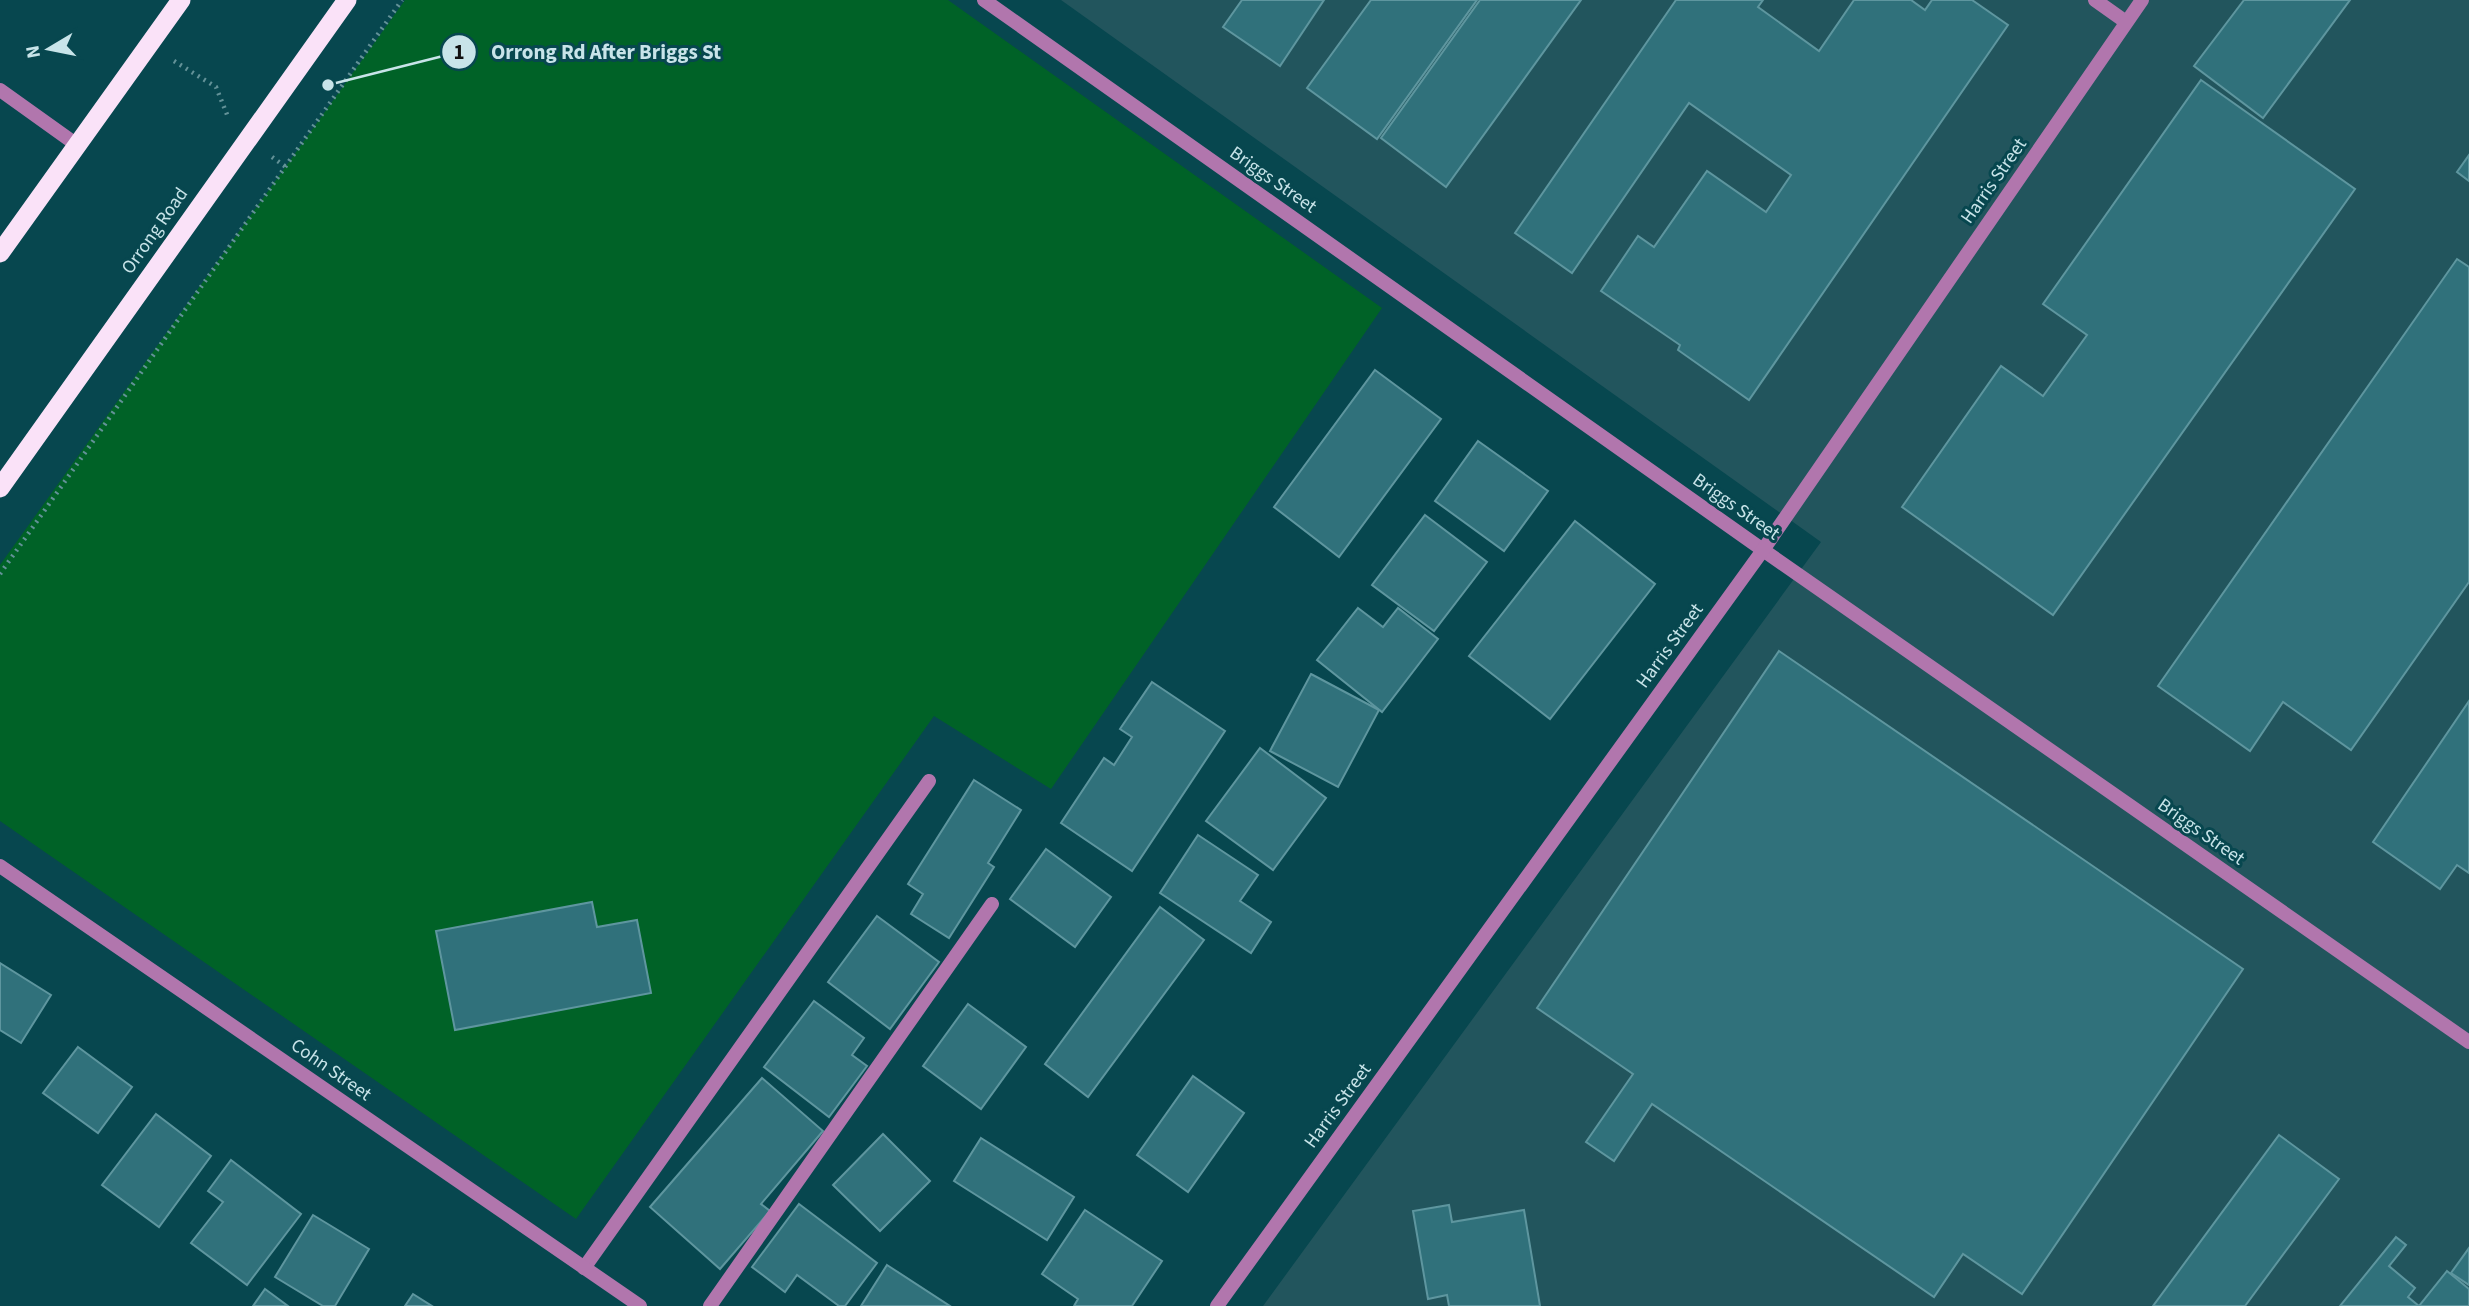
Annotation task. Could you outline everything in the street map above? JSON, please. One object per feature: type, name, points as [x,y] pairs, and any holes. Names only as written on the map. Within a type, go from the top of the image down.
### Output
[{"type":"highway","points":[[0,253],[181,0]]},
{"type":"highway","name":"Orrong Road","points":[[0,488],[346,0]]},
{"type":"street","name":"Briggs Street","points":[[984,0],[1763,550],[2469,1042]]},
{"type":"street","points":[[2095,0],[2126,22]]},
{"type":"street","name":"Harris Street","points":[[1217,1306],[1763,550],[2142,0]]},
{"type":"street","points":[[0,90],[77,145]]},
{"type":"street","points":[[584,1268],[929,781]]},
{"type":"street","name":"Cohn Street","points":[[0,866],[640,1306]]},
{"type":"street","points":[[710,1306],[992,904]]},
{"type":"path","points":[[0,574],[402,0]]},
{"type":"path","points":[[149,46],[216,87],[233,129],[286,167]]},
{"type":"shaded area","points":[[1061,0],[2469,0],[2469,1306],[1263,1306],[1821,542]]},
{"type":"green space","points":[[405,0],[948,0],[1382,308],[1051,789],[934,716],[576,1219],[0,821],[0,565]]},
{"type":"building","points":[[1242,0],[1324,0],[1280,66],[1223,27]]},
{"type":"building","points":[[1371,0],[1477,0],[1377,139],[1307,88]]},
{"type":"building","points":[[1480,0],[1581,0],[1446,187],[1381,138]]},
{"type":"building","points":[[1676,0],[1763,0],[1758,7],[1819,51],[1854,0],[1911,0],[1925,10],[1932,0],[1972,0],[2008,25],[1749,400],[1678,350],[1680,345],[1601,291],[1638,236],[1654,247],[1707,171],[1766,212],[1791,175],[1689,103],[1572,273],[1515,233]]},
{"type":"building","points":[[2244,0],[2350,0],[2263,118],[2194,66]]},
{"type":"building","points":[[2201,80],[2355,189],[2053,615],[1902,507],[2001,366],[2043,396],[2087,335],[2043,304]]},
{"type":"building","points":[[2469,155],[2469,181],[2457,172]]},
{"type":"building","points":[[2457,259],[2469,267],[2469,582],[2351,750],[2283,702],[2250,751],[2158,686]]},
{"type":"building","points":[[1375,370],[1441,419],[1339,557],[1274,507]]},
{"type":"building","points":[[1478,441],[1548,491],[1504,551],[1435,501]]},
{"type":"building","points":[[1425,515],[1487,562],[1434,631],[1372,585]]},
{"type":"building","points":[[1575,521],[1655,584],[1550,719],[1469,656]]},
{"type":"building","points":[[1358,608],[1383,627],[1398,608],[1438,639],[1382,712],[1317,660]]},
{"type":"building","points":[[1779,651],[2243,969],[2022,1294],[1963,1254],[1934,1297],[1652,1104],[1614,1161],[1586,1142],[1633,1074],[1537,1008]]},
{"type":"building","points":[[1311,674],[1379,710],[1338,787],[1270,751]]},
{"type":"building","points":[[1152,682],[1225,731],[1132,871],[1061,823],[1104,758],[1114,765],[1132,737],[1120,729]]},
{"type":"building","points":[[2469,701],[2469,873],[2457,865],[2440,889],[2373,842]]},
{"type":"building","points":[[1260,748],[1326,798],[1273,870],[1206,821]]},
{"type":"building","points":[[974,780],[1021,810],[988,863],[994,867],[949,938],[911,914],[923,894],[908,884]]},
{"type":"building","points":[[1198,835],[1258,875],[1240,901],[1271,922],[1251,953],[1160,893]]},
{"type":"building","points":[[1046,849],[1111,897],[1075,947],[1010,899]]},
{"type":"building","points":[[592,902],[597,927],[637,920],[651,993],[455,1030],[436,931]]},
{"type":"building","points":[[1160,907],[1204,940],[1088,1097],[1045,1064]]},
{"type":"building","points":[[877,916],[939,962],[890,1029],[828,982]]},
{"type":"building","points":[[0,963],[51,995],[21,1043],[0,1030]]},
{"type":"building","points":[[814,1001],[864,1038],[852,1055],[867,1066],[829,1117],[764,1067]]},
{"type":"building","points":[[968,1004],[1026,1047],[981,1109],[923,1066]]},
{"type":"building","points":[[78,1047],[132,1087],[98,1133],[43,1093]]},
{"type":"building","points":[[1193,1076],[1244,1113],[1188,1192],[1137,1155]]},
{"type":"building","points":[[762,1078],[823,1131],[761,1204],[770,1211],[720,1269],[650,1207]]},
{"type":"building","points":[[156,1114],[211,1156],[159,1227],[102,1185]]},
{"type":"building","points":[[883,1134],[930,1181],[880,1231],[833,1185]]},
{"type":"building","points":[[2279,1135],[2339,1179],[2245,1306],[2153,1306]]},
{"type":"building","points":[[981,1138],[1074,1197],[1047,1240],[954,1181]]},
{"type":"building","points":[[231,1160],[301,1214],[247,1285],[191,1243],[223,1202],[208,1191]]},
{"type":"building","points":[[799,1204],[877,1263],[845,1306],[839,1306],[797,1275],[785,1292],[752,1267]]},
{"type":"building","points":[[1449,1205],[1452,1222],[1524,1210],[1540,1306],[1449,1306],[1447,1295],[1428,1299],[1413,1211]]},
{"type":"building","points":[[1085,1210],[1162,1261],[1132,1306],[1074,1306],[1078,1299],[1042,1274]]},
{"type":"building","points":[[313,1215],[369,1249],[335,1306],[323,1306],[275,1277]]},
{"type":"building","points":[[2396,1237],[2406,1245],[2389,1266],[2415,1288],[2408,1297],[2419,1306],[2340,1306]]},
{"type":"building","points":[[2469,1248],[2469,1285],[2451,1273]]},
{"type":"building","points":[[887,1265],[950,1306],[861,1306]]},
{"type":"building","points":[[2447,1271],[2469,1289],[2469,1306],[2419,1306]]},
{"type":"building","points":[[265,1289],[288,1306],[253,1306]]},
{"type":"building","points":[[413,1294],[432,1306],[405,1306]]},
{"type":"place","name":"Orrong Rd After Briggs St","points":[[328,85]]}]
